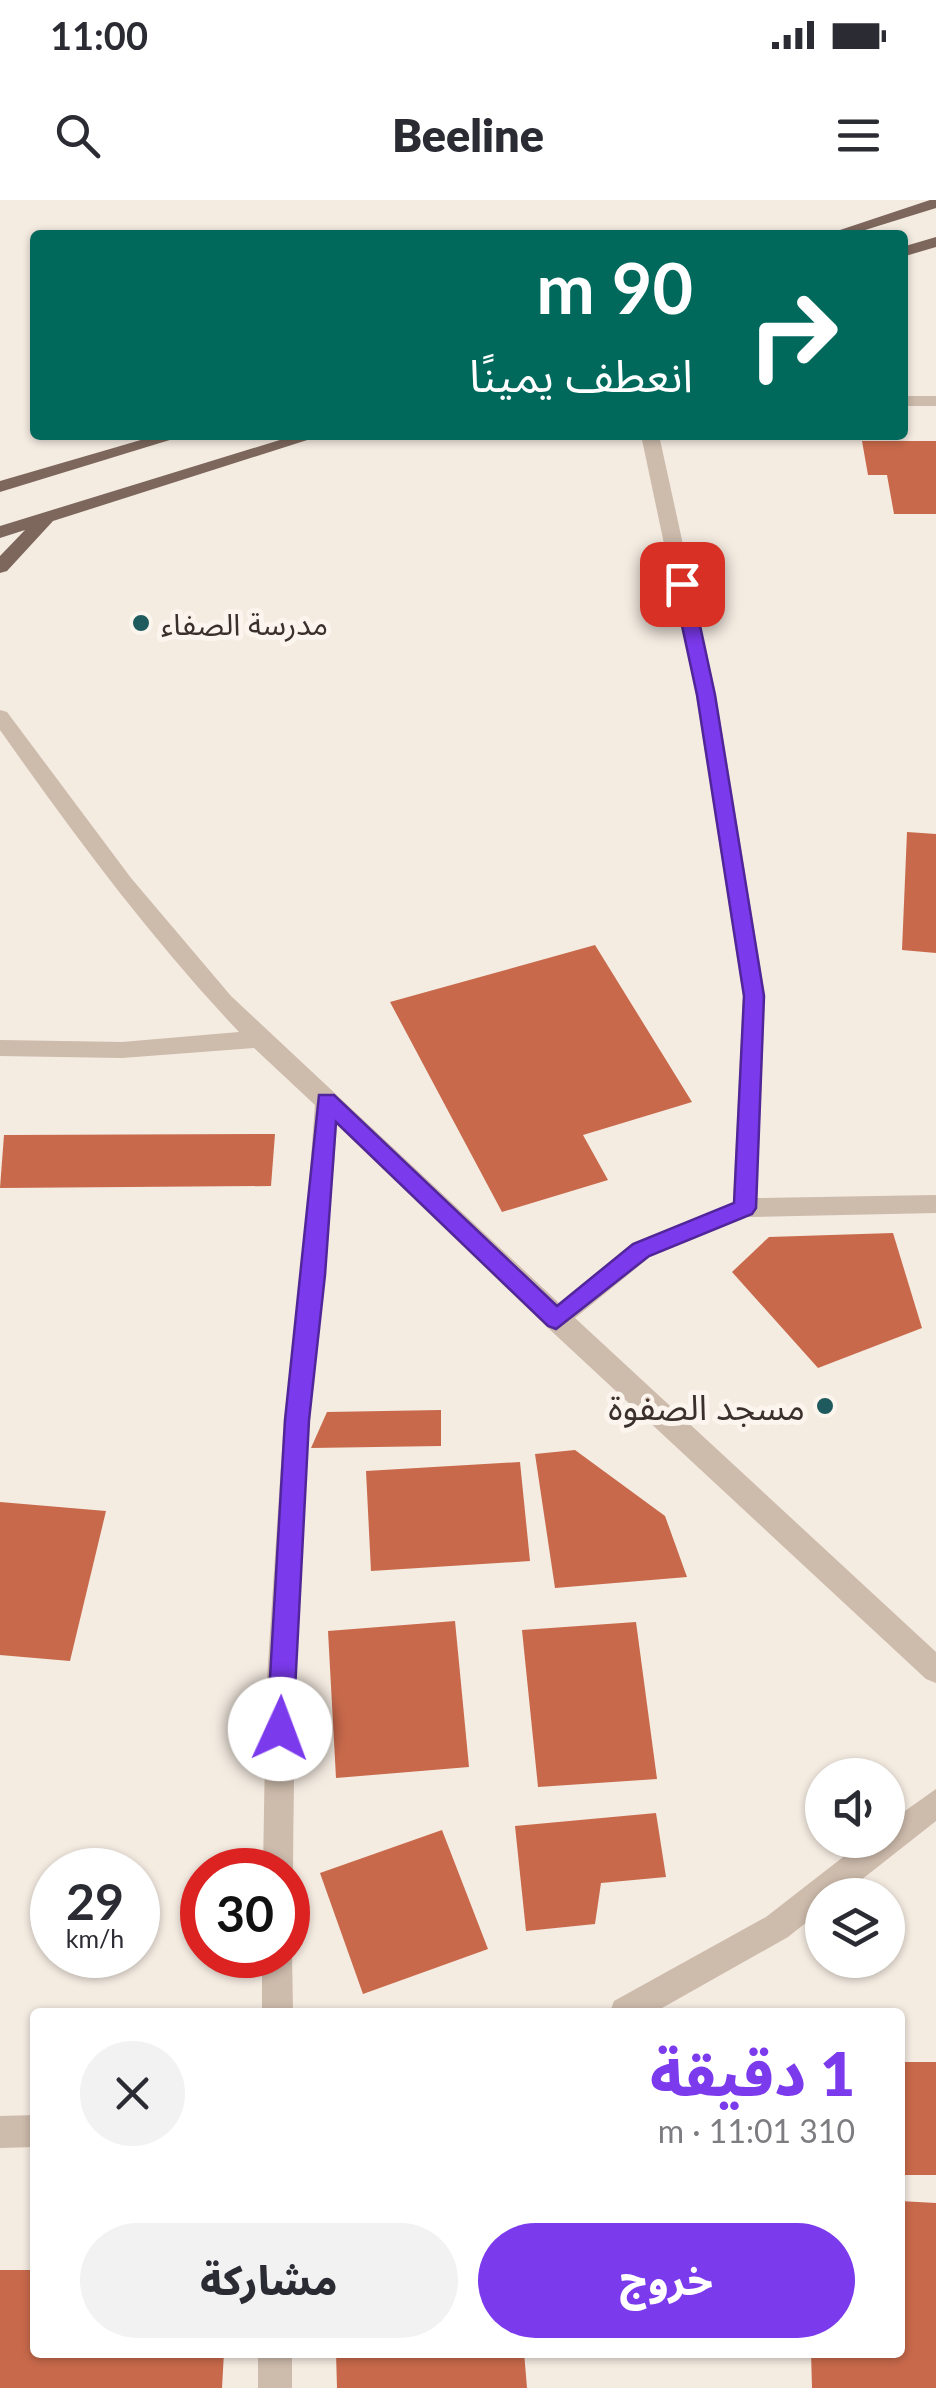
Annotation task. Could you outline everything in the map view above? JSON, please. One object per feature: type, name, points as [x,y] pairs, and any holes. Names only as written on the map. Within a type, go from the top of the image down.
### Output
[{"type":"main road","points":[[850,230],[936,204]]},
{"type":"main road","points":[[908,250],[936,242]]},
{"type":"main road","points":[[2,486],[160,440]]},
{"type":"main road","points":[[0,532],[298,440]]},
{"type":"main road","points":[[0,567],[48,517]]},
{"type":"street","points":[[908,401],[936,401]]},
{"type":"street","points":[[651,440],[706,695],[754,996],[744,1208]]},
{"type":"street","points":[[0,716],[124,887],[192,972],[556,1320],[936,1670]]},
{"type":"street","points":[[0,1048],[122,1050],[259,1040]]},
{"type":"street","points":[[278,1848],[280,1694],[296,1439],[327,1100]]},
{"type":"street","points":[[556,1320],[641,1250],[744,1208],[936,1204]]},
{"type":"street","points":[[632,2008],[777,1927],[936,1802]]},
{"type":"street","points":[[277,2008],[278,1978]]},
{"type":"street","points":[[0,2132],[30,2132]]},
{"type":"street","points":[[275,2358],[275,2388]]},
{"type":"building","points":[[862,441],[936,441],[936,514],[894,514],[887,475],[868,475]]},
{"type":"building","points":[[907,832],[936,834],[936,953],[902,950]]},
{"type":"building","points":[[595,945],[692,1102],[583,1135],[608,1180],[502,1212],[390,1002]]},
{"type":"building","points":[[275,1134],[271,1186],[0,1188],[4,1135]]},
{"type":"building","points":[[893,1233],[922,1328],[818,1368],[732,1272],[769,1237]]},
{"type":"building","points":[[441,1410],[441,1446],[311,1448],[327,1412]]},
{"type":"building","points":[[575,1450],[665,1516],[687,1577],[555,1588],[535,1454]]},
{"type":"building","points":[[520,1462],[530,1561],[371,1571],[366,1471]]},
{"type":"building","points":[[0,1502],[106,1511],[70,1661],[0,1655]]},
{"type":"building","points":[[455,1621],[469,1767],[336,1778],[328,1631]]},
{"type":"building","points":[[636,1622],[657,1779],[538,1787],[522,1630]]},
{"type":"building","points":[[656,1813],[666,1877],[601,1883],[595,1924],[526,1931],[515,1826]]},
{"type":"building","points":[[442,1830],[488,1949],[363,1994],[320,1873]]},
{"type":"building","points":[[905,2062],[936,2062],[936,2175],[905,2175]]},
{"type":"building","points":[[905,2201],[936,2203],[936,2388],[812,2388],[811,2358],[905,2358]]},
{"type":"building","points":[[0,2270],[30,2270],[30,2358],[224,2358],[222,2388],[0,2388]]},
{"type":"building","points":[[336,2358],[524,2358],[527,2388],[337,2388]]},
{"type":"place","name":"مدرسة الصفاء","points":[[141,623]]},
{"type":"place","name":"مسجد الصفوة","points":[[825,1406]]},
{"type":"route","points":[[280,1729],[297,1420],[314,1275],[327,1100],[556,1320],[641,1250],[744,1208],[754,996],[706,695],[682,584]]}]
